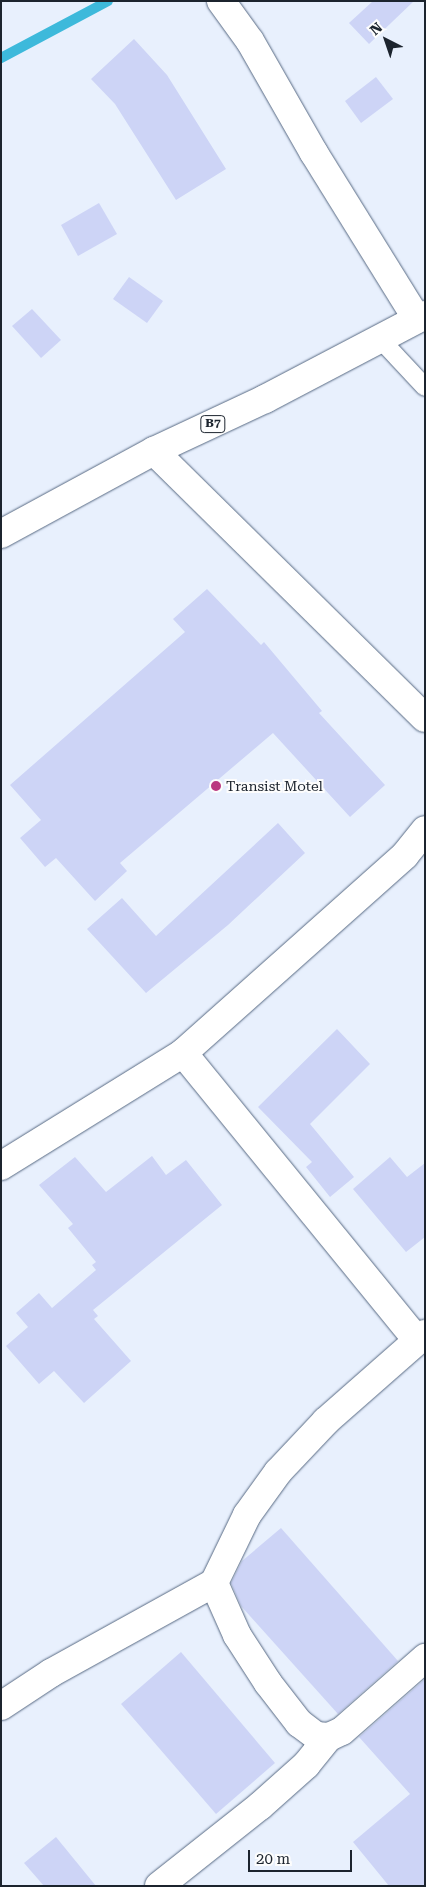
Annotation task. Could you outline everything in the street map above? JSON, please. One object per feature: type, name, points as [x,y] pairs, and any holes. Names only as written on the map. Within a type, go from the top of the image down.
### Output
[{"type":"main road","points":[[222,1],[250,41],[314,153],[421,317]]},
{"type":"main road","name":"B7","points":[[1,534],[154,451],[381,340],[421,317]]},
{"type":"main road","points":[[154,451],[425,718]]},
{"type":"main road","points":[[1,1166],[183,1053],[405,855],[425,830]]},
{"type":"main road","points":[[1,1706],[51,1673],[214,1583],[247,1515],[278,1472],[326,1421],[420,1337],[183,1053]]},
{"type":"main road","points":[[214,1583],[237,1635],[268,1683],[299,1723],[316,1736],[329,1737]]},
{"type":"main road","points":[[159,1886],[260,1806],[306,1765],[329,1737],[342,1731],[425,1658]]},
{"type":"lane","points":[[381,340],[425,387]]},
{"type":"building","points":[[373,1],[414,1],[369,44],[349,23]]},
{"type":"building","points":[[134,39],[167,75],[226,169],[176,200],[115,104],[91,79]]},
{"type":"building","points":[[376,77],[393,99],[361,123],[345,101]]},
{"type":"building","points":[[99,203],[117,234],[78,256],[61,225]]},
{"type":"building","points":[[129,277],[163,301],[147,323],[113,299]]},
{"type":"building","points":[[32,309],[61,340],[41,358],[12,326]]},
{"type":"building","points":[[207,589],[261,645],[264,642],[322,711],[319,713],[385,785],[350,817],[273,733],[120,863],[127,871],[95,901],[56,858],[45,867],[20,838],[41,820],[10,785],[185,632],[173,619]]},
{"type":"building","points":[[278,823],[305,853],[228,925],[146,993],[87,929],[122,898],[156,936]]},
{"type":"building","points":[[337,1029],[370,1064],[310,1124],[354,1177],[330,1197],[306,1167],[312,1162],[258,1107]]},
{"type":"building","points":[[152,1156],[166,1175],[186,1160],[222,1205],[93,1310],[98,1316],[94,1319],[131,1361],[84,1403],[54,1371],[39,1384],[6,1346],[28,1327],[16,1313],[39,1293],[52,1308],[96,1270],[92,1265],[96,1262],[68,1228],[73,1224],[39,1185],[75,1157],[106,1192]]},
{"type":"building","points":[[390,1157],[407,1177],[425,1163],[425,1237],[406,1252],[353,1189]]},
{"type":"building","points":[[281,1528],[398,1661],[338,1714],[241,1606],[231,1583],[242,1561]]},
{"type":"building","points":[[181,1652],[275,1763],[216,1814],[121,1704]]},
{"type":"building","points":[[425,1679],[425,1886],[389,1886],[353,1842],[410,1794],[359,1737]]},
{"type":"building","points":[[56,1837],[96,1886],[44,1886],[24,1863]]},
{"type":"waterway","points":[[1,58],[108,1]]},
{"type":"place","name":"Transist Motel","points":[[216,786]]}]
